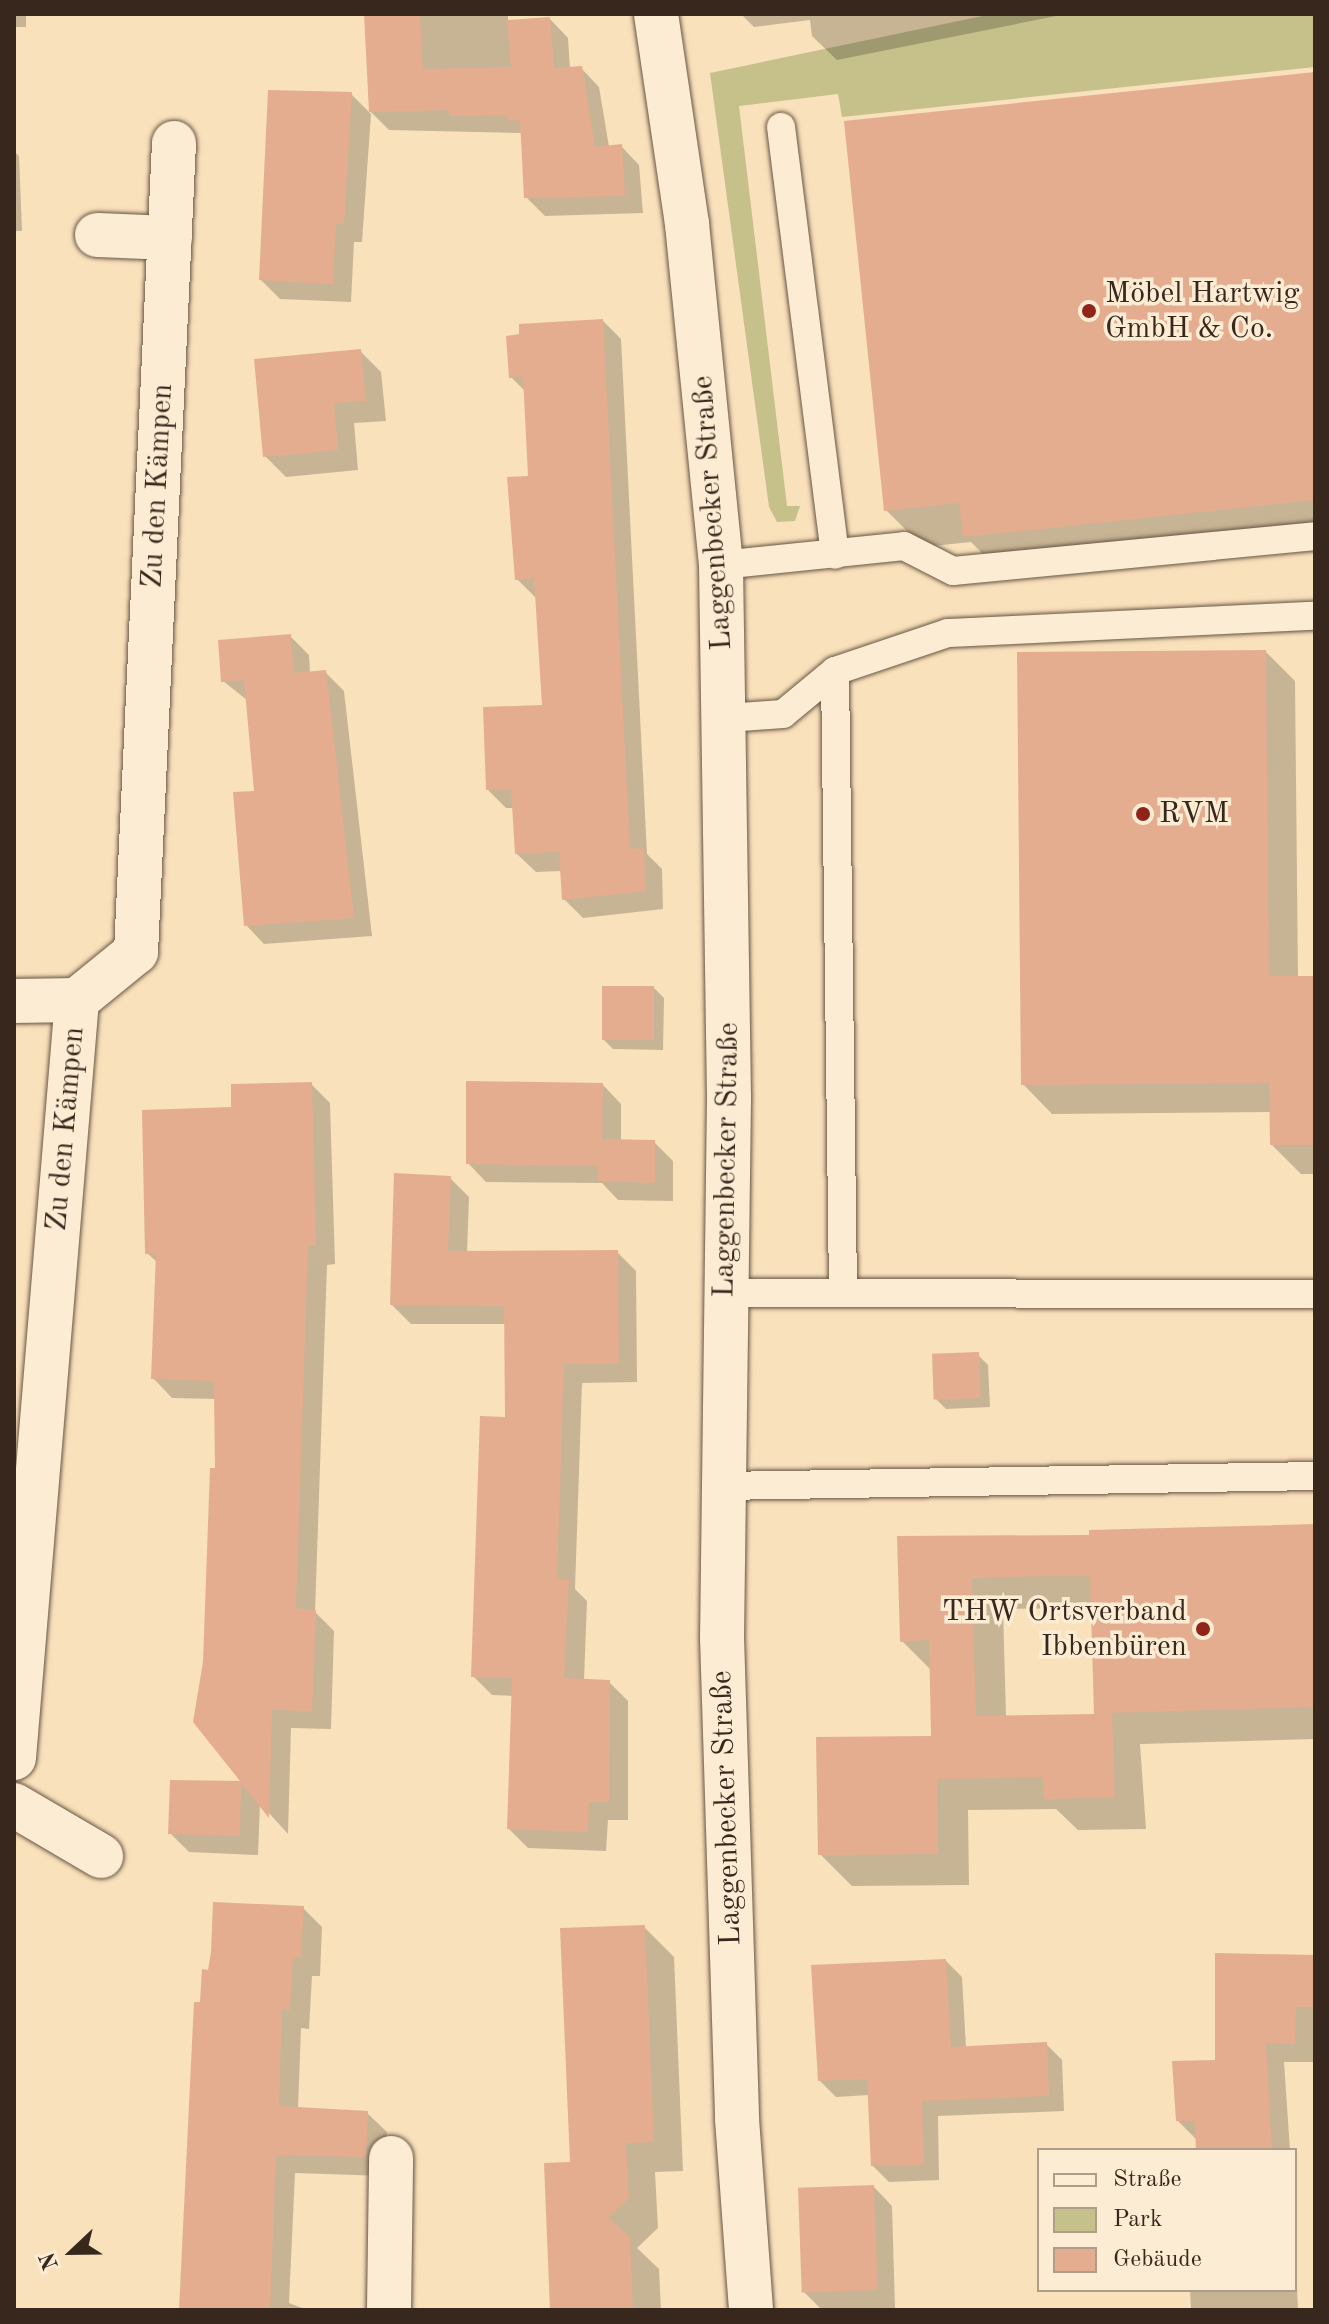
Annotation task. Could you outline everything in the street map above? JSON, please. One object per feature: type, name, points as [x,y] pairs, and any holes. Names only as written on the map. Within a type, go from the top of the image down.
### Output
[{"type":"street","name":"Laggenbecker Straße","points":[[656,14],[687,224],[721,565],[726,718],[725,1293],[721,1486],[725,1811],[737,2119],[751,2310]]},
{"type":"street","name":"Zu den Kämpen","points":[[14,1758],[77,1000],[136,952],[174,143]]},
{"type":"street","points":[[97,235],[170,238]]},
{"type":"street","points":[[14,1001],[77,1000]]},
{"type":"street","points":[[14,1805],[101,1856]]},
{"type":"street","points":[[389,2310],[391,2158]]},
{"type":"lane","points":[[781,127],[835,555]]},
{"type":"lane","points":[[721,565],[904,546],[953,571],[1315,536]]},
{"type":"lane","points":[[726,718],[783,714],[835,671],[948,633],[1315,616]]},
{"type":"lane","points":[[835,671],[843,1293]]},
{"type":"lane","points":[[725,1293],[1315,1294]]},
{"type":"lane","points":[[721,1486],[1315,1476]]},
{"type":"green space","points":[[992,14],[1315,14],[1315,67],[842,117],[838,94],[739,106],[787,506],[800,506],[795,521],[777,522],[769,507],[710,73]]},
{"type":"building","points":[[364,14],[420,14],[423,69],[511,67],[507,20],[550,17],[554,68],[582,66],[595,147],[622,144],[625,196],[524,198],[520,120],[509,121],[508,115],[449,116],[449,110],[369,112]]},
{"type":"building","name":"Möbel Hartwig GmbH & Co.","points":[[1315,72],[1315,500],[963,537],[959,503],[884,511],[844,121]]},
{"type":"building","points":[[268,90],[352,92],[344,224],[336,224],[333,284],[259,280]]},
{"type":"building","points":[[603,319],[630,849],[644,848],[646,891],[562,900],[559,852],[515,854],[511,789],[486,790],[483,707],[542,705],[534,578],[515,580],[507,477],[528,476],[523,377],[509,378],[506,336],[519,334],[519,324]]},
{"type":"building","points":[[361,349],[366,401],[334,403],[338,450],[263,457],[254,359]]},
{"type":"building","points":[[291,634],[294,673],[326,670],[354,918],[244,926],[233,792],[254,791],[244,680],[221,682],[218,640]]},
{"type":"building","name":"RVM","points":[[1266,650],[1269,976],[1315,976],[1315,1145],[1270,1145],[1269,1083],[1021,1085],[1017,652]]},
{"type":"building","points":[[602,986],[654,986],[654,1040],[602,1040]]},
{"type":"building","points":[[466,1081],[603,1083],[602,1139],[655,1140],[655,1183],[597,1181],[598,1166],[466,1164]]},
{"type":"building","points":[[312,1082],[316,1246],[308,1246],[296,1609],[316,1610],[312,1711],[272,1710],[269,1818],[241,1783],[240,1836],[168,1834],[170,1780],[240,1781],[193,1722],[203,1662],[210,1468],[215,1468],[214,1389],[213,1381],[151,1379],[156,1253],[145,1254],[142,1110],[231,1107],[231,1084]]},
{"type":"building","points":[[394,1173],[451,1176],[448,1251],[618,1250],[619,1364],[564,1364],[557,1579],[569,1580],[564,1678],[610,1680],[609,1802],[589,1802],[588,1832],[507,1829],[512,1678],[471,1677],[480,1416],[505,1417],[504,1306],[390,1305]]},
{"type":"building","points":[[979,1352],[981,1398],[934,1400],[932,1354]]},
{"type":"building","points":[[1315,1524],[1315,1707],[1100,1713],[1112,1713],[1115,1797],[1044,1799],[1043,1777],[937,1779],[938,1854],[818,1855],[816,1737],[931,1736],[929,1640],[900,1642],[897,1536],[1089,1535],[1089,1530]],"holes":[[[1090,1576],[1094,1714],[976,1716],[972,1578]]]},
{"type":"building","points":[[213,1902],[304,1906],[301,1958],[293,1957],[290,2010],[282,2010],[279,2106],[368,2111],[366,2157],[276,2155],[270,2310],[179,2310],[194,2002],[200,2002],[202,1969],[208,1970]]},
{"type":"building","points":[[645,1925],[654,2142],[626,2143],[629,2198],[608,2218],[630,2237],[633,2310],[550,2310],[544,2163],[570,2162],[560,1928]]},
{"type":"building","points":[[1215,1953],[1315,1955],[1315,2007],[1296,2007],[1295,2044],[1266,2043],[1272,2148],[1196,2148],[1195,2121],[1176,2121],[1172,2061],[1215,2060]]},
{"type":"building","points":[[946,1959],[951,2047],[1047,2042],[1049,2096],[922,2101],[924,2165],[871,2166],[867,2079],[818,2081],[811,1965]]},
{"type":"building","points":[[874,2185],[878,2290],[802,2293],[798,2188]]},
{"type":"place","name":"Möbel Hartwig GmbH & Co.","points":[[1089,311]]},
{"type":"place","name":"RVM","points":[[1143,814]]},
{"type":"place","name":"THW Ortsverband Ibbenbüren","points":[[1203,1629]]}]
